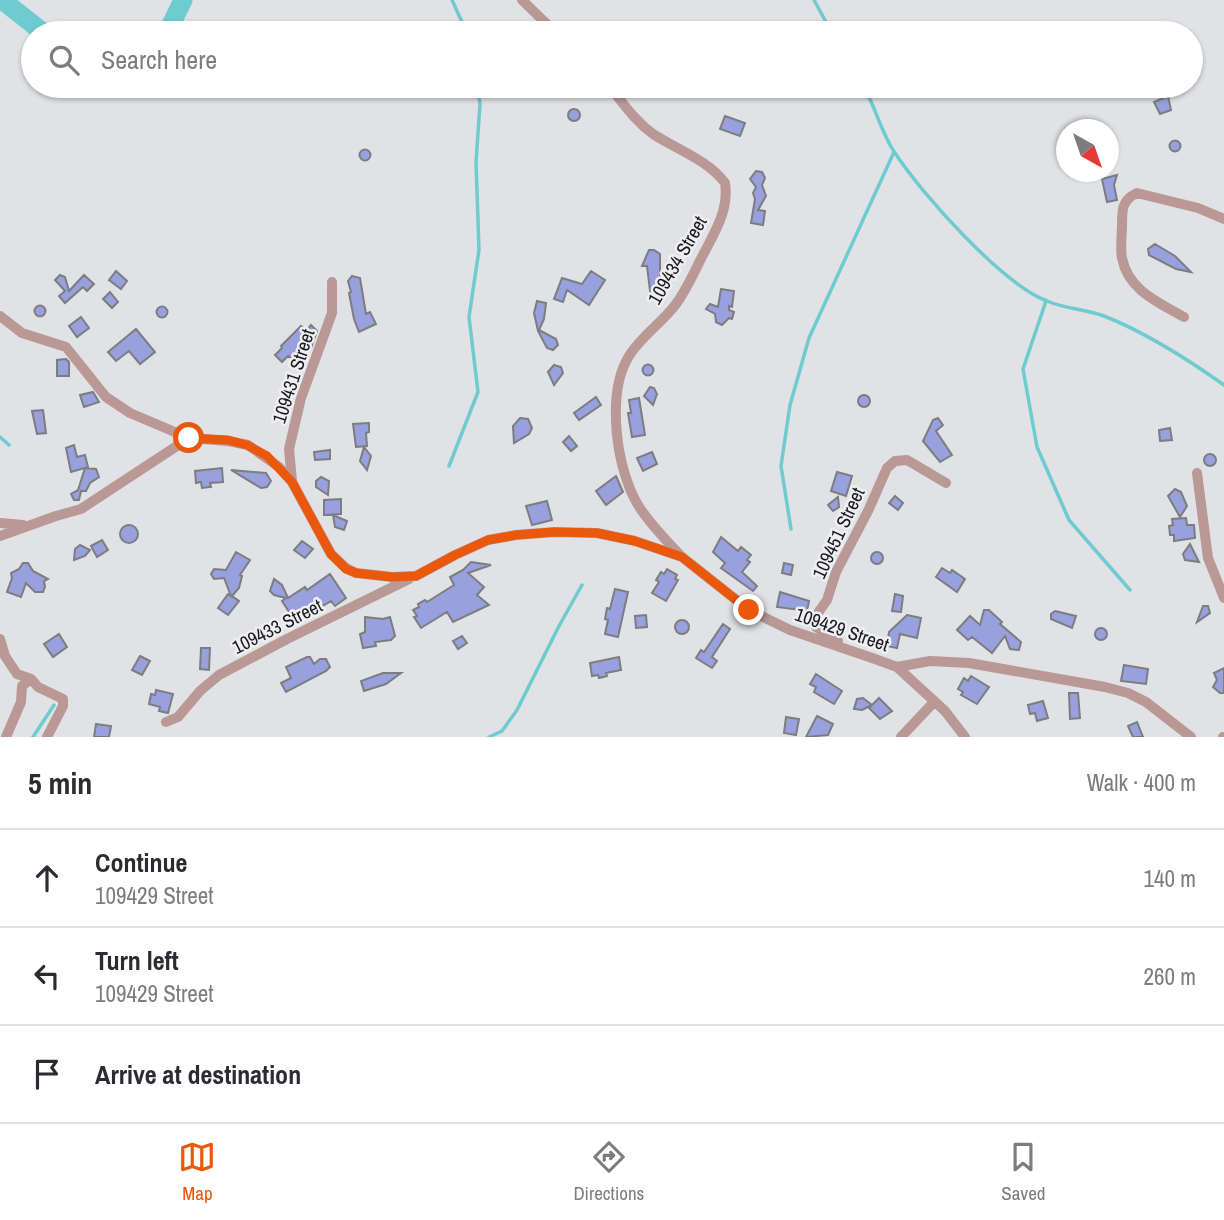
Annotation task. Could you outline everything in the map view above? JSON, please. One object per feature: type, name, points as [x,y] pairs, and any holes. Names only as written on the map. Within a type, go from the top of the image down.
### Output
[{"type":"street","points":[[522,0],[544,21]]},
{"type":"street","name":"109434 Street","points":[[619,98],[636,119],[653,133],[703,164],[725,183],[726,202],[719,225],[677,303],[629,357],[616,397],[620,452],[630,490],[652,524],[682,557]]},
{"type":"street","points":[[1184,317],[1142,292],[1128,276],[1121,257],[1122,206],[1128,197],[1137,193],[1198,208],[1224,219]]},
{"type":"street","name":"109431 Street","points":[[292,482],[289,449],[301,398],[332,313],[332,282]]},
{"type":"street","points":[[0,316],[22,333],[66,347],[106,397],[130,413],[189,438]]},
{"type":"street","points":[[0,536],[88,505],[189,438]]},
{"type":"street","name":"109429 Street","points":[[189,438],[228,440],[247,445],[267,456],[292,482],[323,541],[346,569],[373,576],[416,576],[488,540],[541,533],[597,533],[635,541],[682,557],[749,610],[790,630],[897,667],[930,661],[969,663],[1105,687],[1128,693],[1146,702],[1191,737]]},
{"type":"street","name":"109451 Street","points":[[860,653],[819,631],[813,620],[827,600],[836,572],[887,468],[895,461],[907,460],[947,483]]},
{"type":"street","points":[[1197,474],[1208,558],[1224,598]]},
{"type":"street","points":[[0,523],[27,525]]},
{"type":"street","name":"109433 Street","points":[[166,722],[177,717],[208,683],[219,675],[416,576]]},
{"type":"street","points":[[0,639],[5,656],[17,674],[31,679],[38,687],[63,699],[63,706],[47,737]]},
{"type":"street","points":[[897,667],[954,720],[965,737]]},
{"type":"street","points":[[6,737],[19,709],[22,686],[31,679]]},
{"type":"street","points":[[901,737],[934,702]]},
{"type":"building","points":[[1168,98],[1171,110],[1160,114],[1154,102]]},
{"type":"building","points":[[569,110],[579,110],[579,120],[569,120]]},
{"type":"building","points":[[725,116],[745,123],[740,136],[720,129]]},
{"type":"building","points":[[1175,140],[1181,146],[1175,152],[1169,146]]},
{"type":"building","points":[[365,150],[369,151],[369,159],[365,160],[361,159],[360,155],[361,151]]},
{"type":"building","points":[[756,171],[762,172],[765,178],[762,185],[766,196],[758,210],[765,211],[763,225],[751,223],[755,199],[753,193],[756,187],[750,179]]},
{"type":"building","points":[[1103,182],[1115,182],[1117,200],[1107,202]]},
{"type":"building","points":[[1155,244],[1175,256],[1191,272],[1176,269],[1149,255],[1148,249]]},
{"type":"building","points":[[649,250],[660,254],[660,287],[663,298],[651,299],[647,266],[642,266]]},
{"type":"building","points":[[116,271],[127,281],[121,289],[109,280]]},
{"type":"building","points":[[591,271],[605,280],[589,305],[567,290],[563,302],[554,299],[562,278],[582,284]]},
{"type":"building","points":[[60,275],[65,277],[69,291],[84,275],[94,284],[87,291],[83,287],[65,303],[59,296],[65,291],[55,280]]},
{"type":"building","points":[[352,276],[360,278],[366,314],[370,312],[376,324],[359,332],[349,293],[348,281]]},
{"type":"building","points":[[721,289],[734,291],[732,307],[729,306],[729,310],[734,312],[732,319],[729,318],[722,325],[716,322],[715,314],[706,309],[710,304],[718,307]]},
{"type":"building","points":[[110,292],[118,302],[112,308],[103,299]]},
{"type":"building","points":[[537,301],[546,303],[539,330],[556,339],[558,345],[553,350],[547,348],[538,331],[534,313]]},
{"type":"building","points":[[40,305],[46,311],[40,317],[34,311]]},
{"type":"building","points":[[162,306],[168,312],[162,318],[156,312]]},
{"type":"building","points":[[81,317],[89,328],[77,337],[69,326]]},
{"type":"building","points":[[311,325],[317,331],[308,352],[305,349],[295,360],[288,356],[282,362],[275,355],[281,346],[301,326],[306,331]]},
{"type":"building","points":[[136,329],[155,352],[140,364],[129,351],[116,361],[108,352]]},
{"type":"building","points":[[66,359],[69,362],[69,376],[57,376],[57,360]]},
{"type":"building","points":[[554,365],[561,367],[563,373],[554,385],[548,372]]},
{"type":"building","points":[[648,365],[652,366],[652,374],[648,375],[644,374],[643,370],[644,366]]},
{"type":"building","points":[[650,387],[654,388],[657,394],[653,405],[644,396]]},
{"type":"building","points":[[93,392],[99,402],[84,407],[80,395]]},
{"type":"building","points":[[864,395],[870,401],[864,407],[858,401]]},
{"type":"building","points":[[596,397],[601,405],[579,420],[574,413]]},
{"type":"building","points":[[639,398],[645,435],[632,437],[629,400]]},
{"type":"building","points":[[43,410],[46,433],[37,434],[32,411]]},
{"type":"building","points":[[520,418],[528,419],[532,428],[529,434],[514,443],[513,426]]},
{"type":"building","points":[[938,418],[943,425],[936,431],[952,455],[940,462],[923,441],[933,420]]},
{"type":"building","points":[[369,423],[369,432],[366,433],[367,446],[356,447],[353,424]]},
{"type":"building","points":[[1170,428],[1172,440],[1160,441],[1159,430]]},
{"type":"building","points":[[569,436],[577,446],[571,451],[563,442]]},
{"type":"building","points":[[74,445],[77,457],[85,455],[88,467],[71,472],[66,448]]},
{"type":"building","points":[[364,447],[371,456],[367,470],[360,461]]},
{"type":"building","points":[[330,450],[330,459],[315,460],[314,452]]},
{"type":"building","points":[[652,452],[657,464],[643,471],[637,458]]},
{"type":"building","points":[[1205,455],[1215,455],[1215,465],[1205,465]]},
{"type":"building","points":[[85,468],[96,469],[99,477],[90,483],[86,491],[81,491],[79,500],[74,500],[71,494],[78,490]]},
{"type":"building","points":[[222,468],[223,482],[210,483],[211,487],[202,488],[201,482],[196,483],[195,471]]},
{"type":"building","points":[[231,470],[266,473],[271,481],[267,487],[261,488]]},
{"type":"building","points":[[837,472],[852,476],[846,496],[831,491]]},
{"type":"building","points":[[616,476],[623,492],[606,505],[596,491]]},
{"type":"building","points":[[321,477],[329,481],[328,495],[316,487],[316,481]]},
{"type":"building","points":[[1175,489],[1181,492],[1187,506],[1180,517],[1168,496]]},
{"type":"building","points":[[895,496],[903,503],[898,510],[889,503]]},
{"type":"building","points":[[838,497],[839,507],[833,511],[828,505]]},
{"type":"building","points":[[341,499],[341,514],[324,515],[324,500]]},
{"type":"building","points":[[547,501],[552,520],[532,525],[526,506]]},
{"type":"building","points":[[333,515],[347,521],[344,530],[335,527]]},
{"type":"building","points":[[1186,518],[1187,525],[1194,525],[1195,538],[1174,541],[1169,526],[1173,525],[1172,519]]},
{"type":"building","points":[[129,525],[135,528],[138,534],[135,540],[129,543],[123,540],[120,534],[123,528]]},
{"type":"building","points":[[721,537],[738,551],[741,547],[751,555],[747,560],[750,562],[742,572],[757,586],[753,591],[721,568],[725,563],[713,552]]},
{"type":"building","points":[[102,540],[108,550],[97,557],[91,546]]},
{"type":"building","points":[[302,541],[313,549],[305,558],[294,550]]},
{"type":"building","points":[[1190,544],[1199,562],[1185,560],[1183,554]]},
{"type":"building","points":[[80,545],[90,550],[85,556],[74,560],[75,549]]},
{"type":"building","points":[[236,552],[250,560],[240,575],[239,588],[232,596],[239,601],[228,615],[218,608],[228,594],[231,596],[224,578],[214,579],[211,574],[214,569],[226,570]]},
{"type":"building","points":[[877,552],[883,558],[877,564],[871,558]]},
{"type":"building","points":[[471,562],[491,565],[468,573],[484,587],[477,595],[489,605],[453,622],[447,612],[421,628],[413,610],[419,607],[418,604],[425,600],[427,602],[454,585],[450,577]]},
{"type":"building","points":[[23,563],[28,563],[33,571],[48,579],[44,581],[43,592],[35,592],[26,583],[21,597],[7,592],[11,573]]},
{"type":"building","points":[[784,563],[793,565],[791,575],[782,573]]},
{"type":"building","points":[[942,568],[950,573],[952,570],[965,579],[957,592],[936,577]]},
{"type":"building","points":[[667,569],[677,575],[675,579],[678,580],[666,601],[652,593],[659,582],[656,580],[661,572],[664,574]]},
{"type":"building","points":[[330,574],[346,598],[335,606],[331,601],[305,617],[301,610],[291,615],[282,601],[286,598],[270,591],[274,579],[282,585],[288,598],[305,587],[307,590]]},
{"type":"building","points":[[615,589],[628,592],[618,637],[605,634],[607,608],[610,609]]},
{"type":"building","points":[[780,592],[809,601],[807,611],[777,607]]},
{"type":"building","points":[[895,594],[903,596],[901,612],[892,611]]},
{"type":"building","points":[[1203,606],[1208,606],[1210,613],[1197,622]]},
{"type":"building","points":[[984,610],[989,610],[1002,622],[1000,624],[1021,642],[1019,650],[1010,649],[1005,636],[992,653],[972,637],[968,640],[957,630],[970,616],[980,625]]},
{"type":"building","points":[[1055,611],[1076,616],[1072,628],[1051,619],[1051,614]]},
{"type":"building","points":[[646,615],[647,627],[636,628],[635,616]]},
{"type":"building","points":[[907,615],[921,618],[917,638],[900,634],[897,648],[887,646],[889,632]]},
{"type":"building","points":[[365,617],[390,617],[395,636],[391,640],[375,642],[376,646],[363,648],[360,634],[365,632]]},
{"type":"building","points":[[682,620],[687,622],[687,632],[682,634],[677,632],[675,627],[677,622]]},
{"type":"building","points":[[723,624],[730,629],[712,657],[717,661],[712,668],[696,658],[701,650],[704,652]]},
{"type":"building","points":[[1101,628],[1107,634],[1101,640],[1095,634]]},
{"type":"building","points":[[59,634],[67,647],[53,657],[44,644]]},
{"type":"building","points":[[462,636],[467,643],[458,649],[453,641]]},
{"type":"building","points":[[201,648],[210,648],[209,670],[200,669]]},
{"type":"building","points":[[140,656],[150,661],[142,675],[132,670]]},
{"type":"building","points":[[310,657],[314,664],[320,659],[326,659],[330,667],[286,692],[281,683],[291,678],[286,667]]},
{"type":"building","points":[[619,657],[621,670],[606,673],[607,676],[599,678],[598,675],[592,676],[590,663]]},
{"type":"building","points":[[1124,665],[1148,669],[1146,684],[1121,681]]},
{"type":"building","points":[[1224,668],[1224,693],[1220,693],[1213,687],[1217,680],[1214,673]]},
{"type":"building","points":[[383,673],[401,673],[386,684],[364,691],[361,681]]},
{"type":"building","points":[[816,674],[842,691],[834,704],[814,692],[816,687],[810,684]]},
{"type":"building","points":[[971,676],[989,687],[977,704],[961,695],[963,692],[958,689],[964,678],[968,681]]},
{"type":"building","points":[[156,690],[173,694],[168,713],[149,704],[151,694],[155,695]]},
{"type":"building","points":[[1069,693],[1078,693],[1080,718],[1070,719]]},
{"type":"building","points":[[863,698],[872,705],[862,710],[854,709],[857,699]]},
{"type":"building","points":[[879,698],[892,711],[880,719],[869,708]]},
{"type":"building","points":[[1043,701],[1048,718],[1037,721],[1035,713],[1030,714],[1028,705]]},
{"type":"building","points":[[817,716],[833,724],[828,735],[806,737]]},
{"type":"building","points":[[786,717],[799,719],[796,735],[784,733]]},
{"type":"building","points":[[1137,722],[1143,737],[1133,737],[1128,726]]},
{"type":"building","points":[[96,724],[111,726],[109,737],[94,737]]},
{"type":"waterway","points":[[2,0],[29,21]]},
{"type":"waterway","points":[[173,21],[183,0]]},
{"type":"waterway","points":[[452,0],[462,21]]},
{"type":"waterway","points":[[814,0],[825,21]]},
{"type":"waterway","points":[[449,466],[478,392],[469,317],[479,250],[476,162],[479,98]]},
{"type":"waterway","points":[[869,98],[890,145],[907,170],[964,236],[1008,276],[1047,301],[1097,314],[1136,330],[1224,385]]},
{"type":"waterway","points":[[791,529],[781,466],[790,405],[809,338],[894,152]]},
{"type":"waterway","points":[[1046,301],[1023,369],[1037,447],[1069,520],[1130,590]]},
{"type":"waterway","points":[[0,437],[9,445]]},
{"type":"waterway","points":[[489,737],[502,731],[517,710],[582,585]]},
{"type":"waterway","points":[[33,737],[54,705]]},
{"type":"route","points":[[189,438],[228,440],[247,445],[267,456],[292,482],[331,554],[346,569],[356,573],[392,577],[416,576],[488,540],[554,532],[597,533],[635,541],[682,557],[749,610]]}]
